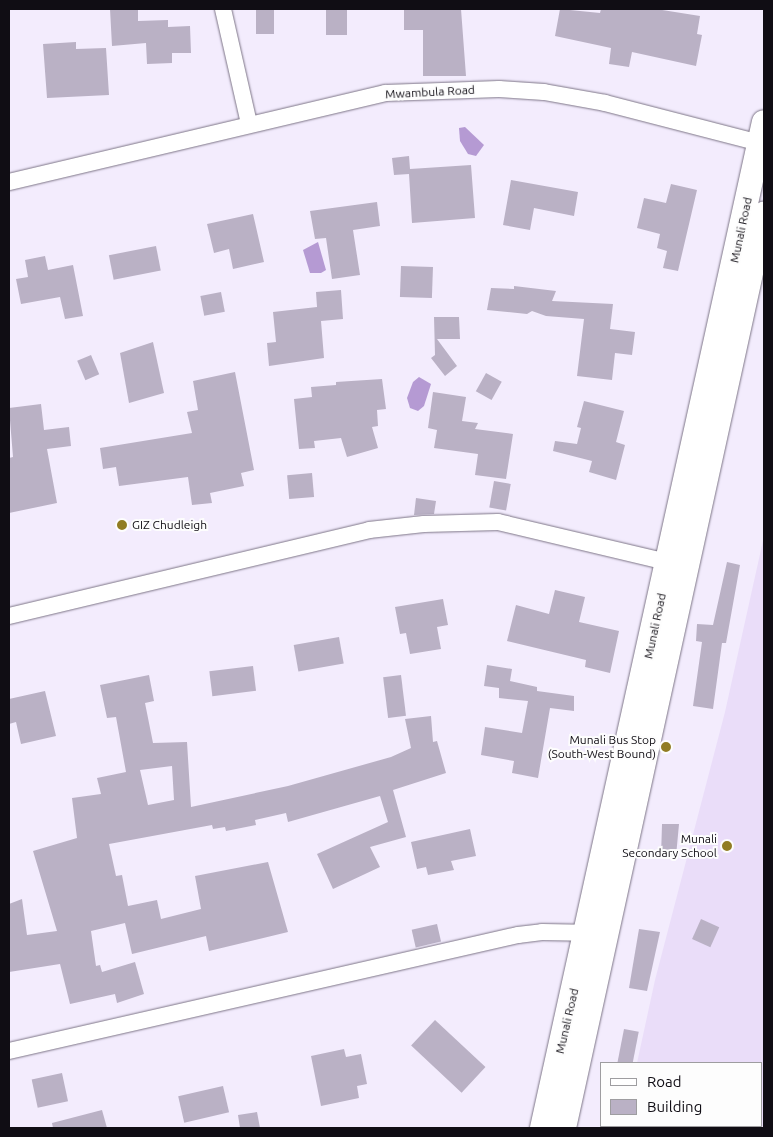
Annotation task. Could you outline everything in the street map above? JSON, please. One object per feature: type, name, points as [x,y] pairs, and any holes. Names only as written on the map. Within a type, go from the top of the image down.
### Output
[{"type":"main road","name":"Munali Road","points":[[564,1128],[598,934],[678,564],[763,136]]},
{"type":"main road","name":"Munali Road","points":[[678,564],[764,214]]},
{"type":"main road","name":"Munali Road","points":[[542,1128],[598,934]]},
{"type":"street","points":[[223,9],[249,123]]},
{"type":"street","name":"Mwambula Road","points":[[9,182],[249,123],[385,94],[499,89],[544,92],[763,136]]},
{"type":"street","points":[[9,616],[369,530],[424,524],[498,522],[678,564]]},
{"type":"street","points":[[9,1051],[518,935],[542,932],[598,934]]},
{"type":"shaded area","points":[[465,127],[484,145],[476,156],[468,154],[460,141],[459,128]]},
{"type":"shaded area","points":[[318,242],[326,270],[321,273],[310,273],[303,250]]},
{"type":"shaded area","points":[[419,377],[431,384],[424,406],[418,411],[410,408],[407,398],[413,382]]},
{"type":"shaded area","name":"Munali Secondary School","points":[[764,536],[764,1128],[623,1128],[763,1127],[763,1062],[637,1062],[655,980],[725,712]]},
{"type":"building","points":[[110,9],[138,9],[138,21],[168,20],[168,27],[190,26],[191,53],[172,53],[172,63],[147,64],[146,43],[112,46]]},
{"type":"building","points":[[256,9],[274,9],[274,34],[256,34]]},
{"type":"building","points":[[326,9],[347,9],[347,35],[326,35]]},
{"type":"building","points":[[404,9],[461,9],[466,76],[423,76],[423,30],[404,30]]},
{"type":"building","points":[[560,9],[600,13],[601,9],[656,9],[700,16],[697,34],[702,35],[696,66],[632,52],[629,67],[609,64],[611,48],[555,36]]},
{"type":"building","points":[[76,42],[76,49],[106,48],[109,95],[47,98],[43,44]]},
{"type":"building","points":[[409,156],[410,169],[471,165],[475,218],[412,223],[409,174],[394,175],[392,158]]},
{"type":"building","points":[[511,180],[578,192],[574,216],[534,208],[530,230],[503,225]]},
{"type":"building","points":[[671,184],[697,190],[678,271],[663,268],[667,251],[657,248],[660,234],[637,228],[644,198],[666,203]]},
{"type":"building","points":[[377,202],[380,226],[353,230],[360,275],[332,279],[326,238],[315,239],[310,211]]},
{"type":"building","points":[[253,214],[264,262],[233,269],[229,249],[214,253],[207,224]]},
{"type":"building","points":[[156,246],[161,271],[114,280],[109,255]]},
{"type":"building","points":[[45,256],[48,270],[73,265],[83,316],[65,319],[60,297],[21,304],[16,279],[28,277],[25,260]]},
{"type":"building","points":[[401,266],[433,267],[432,298],[400,297]]},
{"type":"building","points":[[514,286],[556,291],[552,301],[613,304],[610,329],[635,332],[632,355],[615,353],[612,380],[577,376],[584,319],[546,316],[532,311],[527,314],[487,310],[491,288],[514,289]]},
{"type":"building","points":[[341,290],[343,319],[321,321],[324,358],[269,366],[267,343],[276,342],[273,312],[317,307],[316,292]]},
{"type":"building","points":[[221,292],[225,312],[204,316],[200,296]]},
{"type":"building","points":[[434,317],[459,317],[460,339],[437,339],[457,366],[445,376],[431,358],[435,355]]},
{"type":"building","points":[[153,342],[164,393],[129,403],[120,353]]},
{"type":"building","points":[[91,355],[99,374],[85,380],[77,361]]},
{"type":"building","points":[[235,372],[254,470],[241,473],[244,486],[210,493],[212,503],[192,505],[188,477],[119,486],[116,467],[103,469],[100,448],[192,433],[187,412],[198,410],[193,381]]},
{"type":"building","points":[[486,373],[502,382],[492,400],[476,391]]},
{"type":"building","points":[[382,379],[386,409],[377,410],[378,426],[372,427],[378,448],[347,457],[341,438],[314,441],[315,448],[299,449],[294,399],[312,397],[311,387],[336,385],[336,382]]},
{"type":"building","points":[[433,392],[466,397],[462,421],[478,423],[475,429],[513,434],[506,479],[475,475],[478,454],[434,448],[437,430],[428,428]]},
{"type":"building","points":[[584,401],[624,411],[616,442],[625,445],[616,480],[589,472],[592,461],[553,451],[555,441],[577,444],[581,428],[577,427]]},
{"type":"building","points":[[41,404],[44,430],[69,427],[71,446],[47,449],[57,503],[9,513],[9,458],[13,457],[9,408]]},
{"type":"building","points":[[312,473],[314,497],[289,499],[287,475]]},
{"type":"building","points":[[494,481],[511,484],[506,511],[489,508]]},
{"type":"building","points":[[416,498],[436,501],[434,514],[414,515]]},
{"type":"building","points":[[727,562],[740,565],[726,643],[722,643],[713,709],[693,706],[702,642],[696,641],[697,624],[713,625]]},
{"type":"building","points":[[555,590],[585,597],[579,622],[619,631],[610,673],[585,667],[586,660],[507,641],[516,605],[549,614]]},
{"type":"building","points":[[443,599],[448,625],[437,627],[441,649],[410,654],[406,633],[400,634],[395,607]]},
{"type":"building","points":[[339,637],[344,664],[298,672],[294,645]]},
{"type":"building","points":[[487,665],[512,669],[510,681],[537,687],[537,691],[574,696],[574,711],[550,708],[538,778],[512,773],[514,761],[481,755],[485,727],[522,733],[528,701],[499,698],[499,688],[484,686]]},
{"type":"building","points":[[253,666],[256,691],[212,696],[209,671]]},
{"type":"building","points":[[149,675],[154,701],[145,703],[153,743],[187,742],[191,807],[288,786],[391,757],[411,748],[405,719],[431,716],[433,742],[437,741],[446,773],[393,790],[406,837],[370,847],[380,867],[333,889],[317,854],[388,822],[380,796],[288,822],[286,813],[255,820],[256,825],[226,831],[225,827],[213,829],[212,825],[109,844],[116,876],[122,875],[128,906],[157,900],[161,919],[201,909],[195,876],[268,862],[288,932],[209,951],[206,936],[132,954],[125,923],[91,931],[96,966],[100,965],[102,972],[135,962],[144,994],[117,1003],[115,994],[70,1004],[60,964],[9,972],[9,904],[22,899],[27,935],[57,931],[33,851],[77,838],[72,798],[101,794],[97,778],[126,772],[116,717],[107,718],[100,685]],"holes":[[[172,766],[174,800],[148,805],[140,770]]]},
{"type":"building","points":[[401,675],[406,716],[388,718],[383,677]]},
{"type":"building","points":[[45,691],[56,736],[21,744],[16,722],[9,724],[9,699]]},
{"type":"building","points":[[662,824],[679,824],[676,856],[661,857]]},
{"type":"building","points":[[470,829],[476,856],[451,861],[454,870],[428,875],[426,867],[417,869],[411,842]]},
{"type":"building","points":[[701,919],[719,927],[710,947],[692,939]]},
{"type":"building","points":[[437,924],[441,942],[416,947],[412,930]]},
{"type":"building","points":[[639,929],[660,932],[647,991],[629,988]]},
{"type":"building","points":[[435,1020],[485,1067],[462,1093],[411,1046]]},
{"type":"building","points":[[624,1029],[639,1032],[633,1062],[618,1062]]},
{"type":"building","points":[[344,1049],[346,1057],[361,1054],[367,1084],[357,1086],[359,1098],[321,1106],[311,1056]]},
{"type":"building","points":[[62,1073],[68,1101],[38,1108],[32,1079]]},
{"type":"building","points":[[223,1086],[229,1112],[184,1123],[178,1096]]},
{"type":"building","points":[[102,1110],[107,1128],[53,1128],[52,1123]]},
{"type":"building","points":[[257,1112],[260,1128],[240,1128],[238,1115]]},
{"type":"place","name":"GIZ Chudleigh","points":[[122,525]]},
{"type":"place","name":"Munali Bus Stop (South-West Bound)","points":[[666,747]]},
{"type":"place","name":"Munali Secondary School","points":[[727,846]]}]
